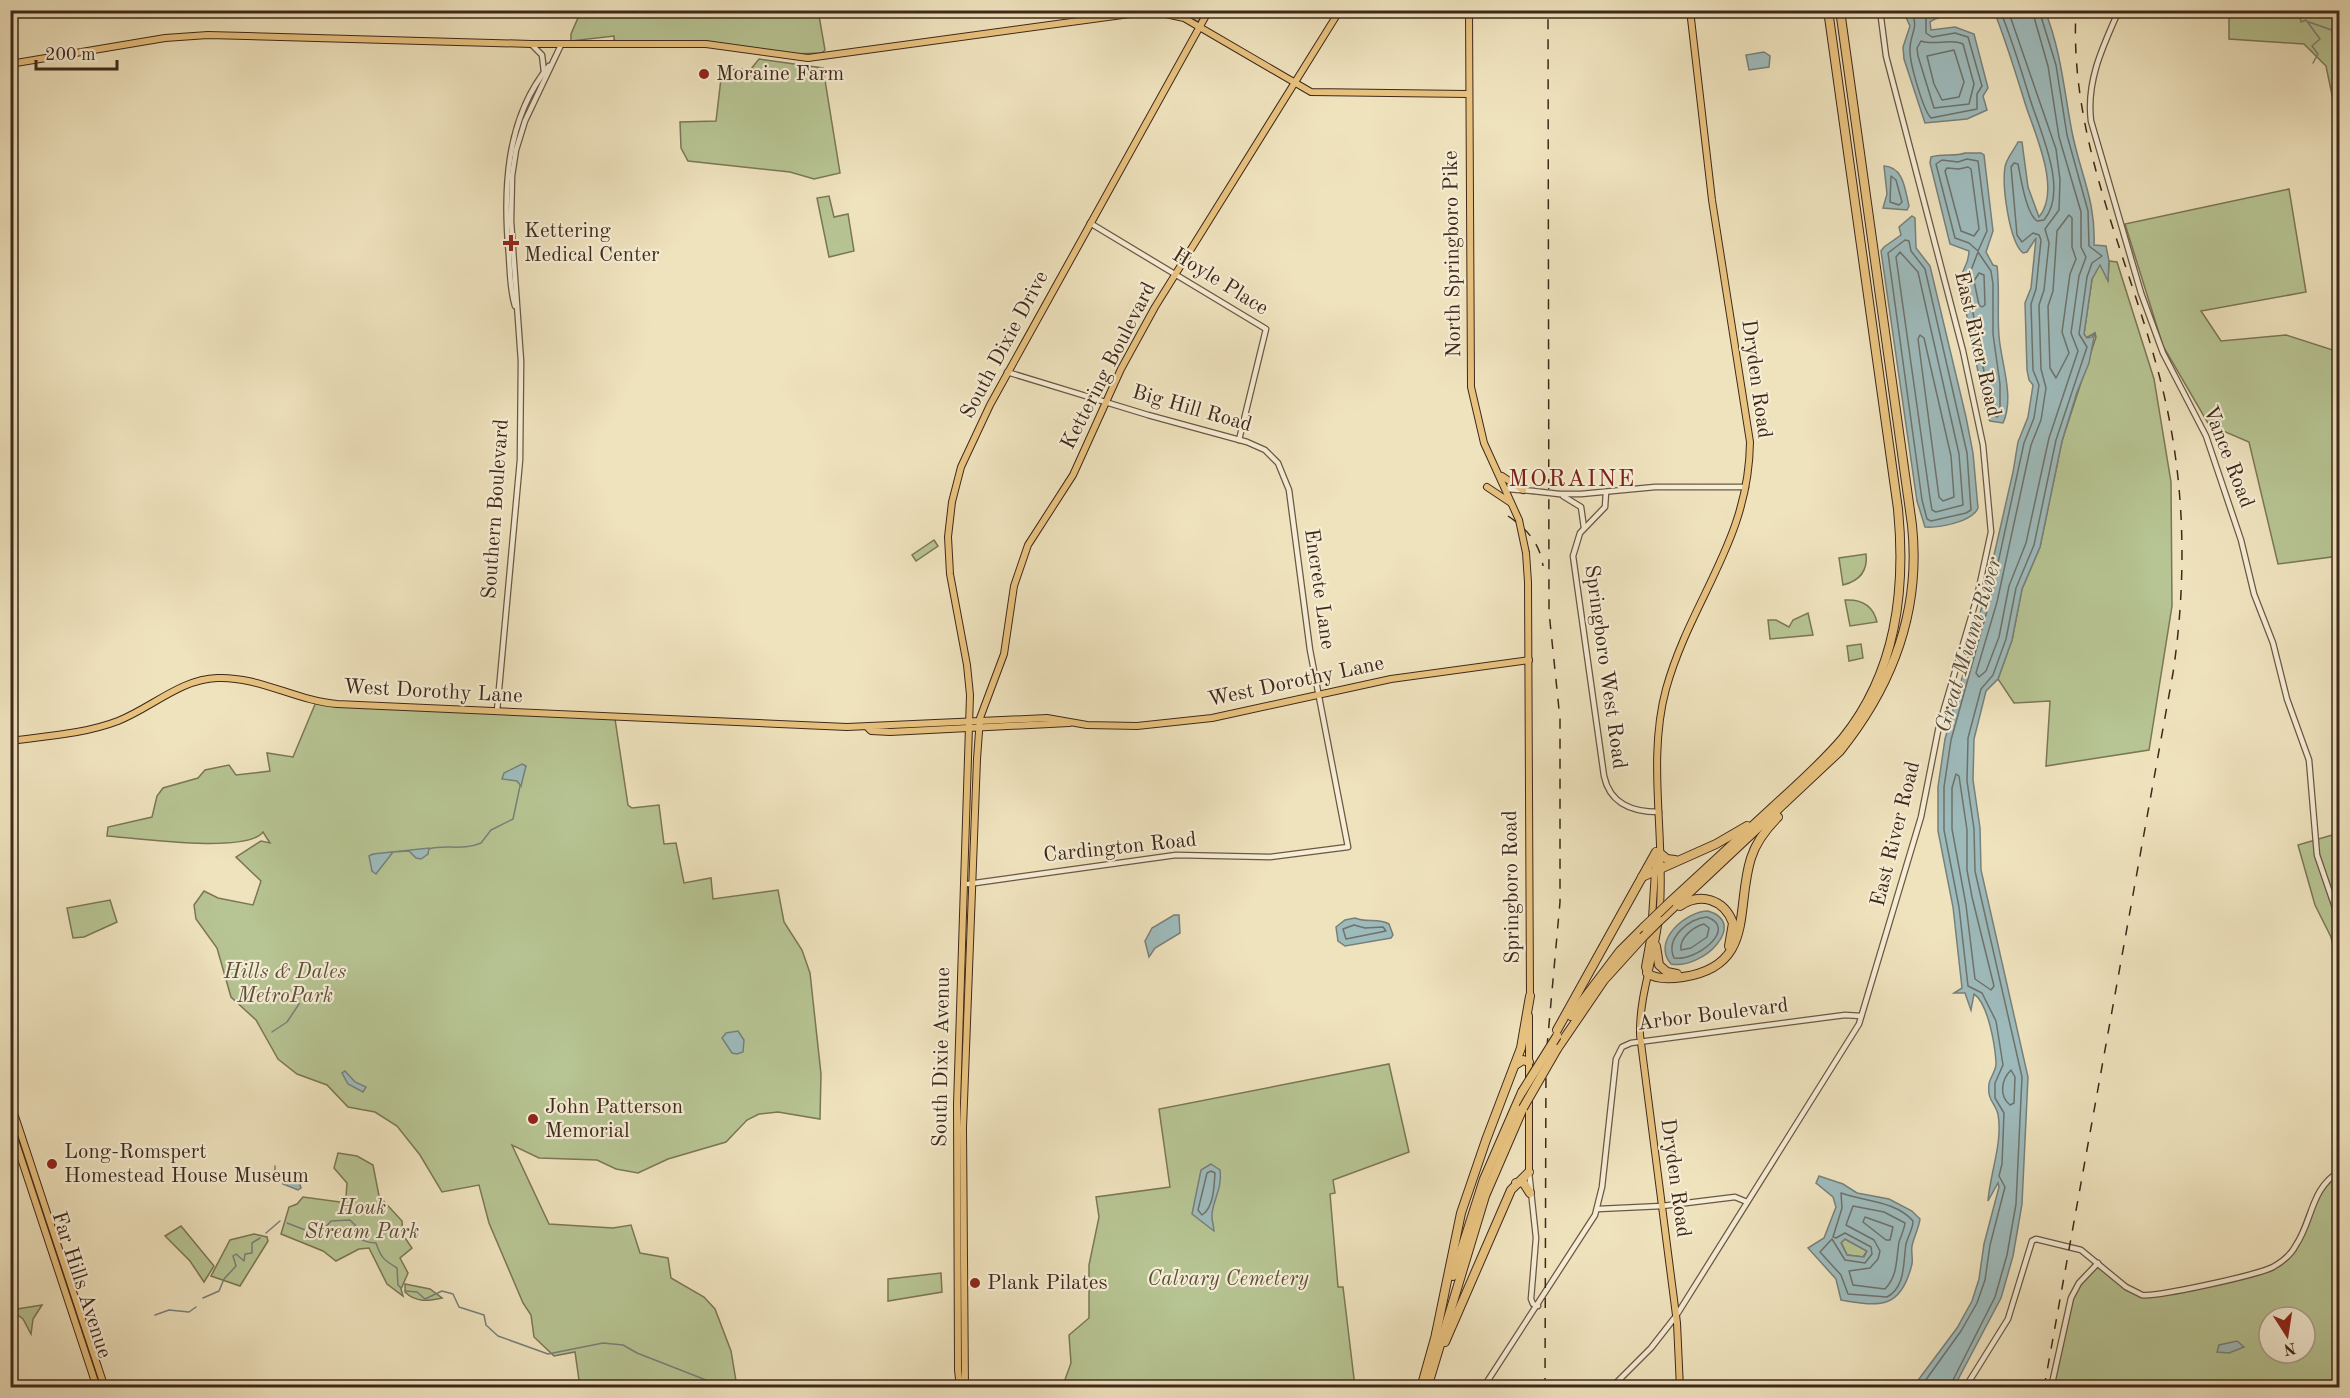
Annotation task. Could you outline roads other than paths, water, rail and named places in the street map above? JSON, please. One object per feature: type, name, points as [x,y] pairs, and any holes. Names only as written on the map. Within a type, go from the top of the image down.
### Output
[{"type":"highway","points":[[1557,1033],[1599,978],[1644,927],[1832,751],[1863,710],[1888,655],[1901,590],[1898,509],[1828,10]]},
{"type":"highway","points":[[1647,973],[1663,978],[1689,976],[1710,968],[1729,952],[1740,930],[1746,877],[1753,852],[1772,823],[1808,789],[1859,728],[1889,676],[1908,617],[1914,558],[1910,509],[1840,10]]},
{"type":"highway","points":[[1428,1385],[1485,1196],[1523,1108],[1557,1049],[1604,980],[1643,937],[1824,768]]},
{"type":"highway","points":[[1634,891],[1644,876],[1738,832],[1777,803]]},
{"type":"highway","points":[[1421,1388],[1476,1202],[1522,1092],[1658,851],[1668,860],[1680,859]]},
{"type":"highway","points":[[1647,973],[1677,974],[1703,968],[1719,957],[1732,940],[1732,923],[1721,905],[1703,898],[1686,902],[1669,913]]},
{"type":"highway","points":[[1656,946],[1659,965],[1667,972],[1677,974]]},
{"type":"highway","points":[[1436,1334],[1464,1202],[1524,1039],[1530,996]]},
{"type":"highway","points":[[1513,1069],[1520,1061],[1529,1062]]},
{"type":"highway","points":[[1428,1385],[1479,1262],[1515,1184],[1529,1172]]},
{"type":"highway","points":[[1515,1184],[1523,1182],[1530,1193]]},
{"type":"main road","name":"South Dixie Drive","points":[[969,725],[970,695],[967,665],[950,574],[948,537],[950,511],[966,454],[1007,372],[1209,10]]},
{"type":"main road","name":"Kettering Boulevard","points":[[979,724],[982,708],[1004,654],[1014,586],[1028,545],[1073,475],[1105,402],[1135,343],[1175,274],[1340,10]]},
{"type":"main road","name":"North Springboro Pike","points":[[1469,10],[1471,387],[1480,430],[1507,489]]},
{"type":"main road","points":[[10,64],[165,38],[208,35],[561,45],[706,44],[808,58],[1118,14],[1160,11],[1170,12],[1201,28],[1293,84],[1316,93],[1468,94]]},
{"type":"main road","name":"Dryden Road","points":[[1680,1388],[1676,1316],[1641,1042],[1640,1008],[1647,973],[1656,946],[1659,738],[1666,691],[1681,645],[1733,536],[1746,487],[1749,427],[1712,200],[1690,12]]},
{"type":"main road","points":[[1514,505],[1487,487],[1497,484],[1499,473],[1523,490]]},
{"type":"main road","name":"Springboro Road","points":[[1507,489],[1519,520],[1526,554],[1529,660],[1529,1172]]},
{"type":"main road","name":"West Dorothy Lane","points":[[868,728],[871,731],[890,732],[979,724],[1070,723],[1125,726],[1184,722],[1319,693],[1448,670],[1529,660]]},
{"type":"main road","name":"West Dorothy Lane","points":[[10,741],[102,726],[127,717],[188,685],[219,678],[239,680],[305,700],[326,703],[868,728],[961,722],[969,725]]},
{"type":"main road","points":[[970,695],[980,703],[986,697]]},
{"type":"main road","points":[[961,722],[970,707]]},
{"type":"main road","points":[[978,740],[983,730],[990,724],[982,708]]},
{"type":"main road","name":"South Dixie Avenue","points":[[966,1388],[963,1125],[970,884],[979,724]]},
{"type":"main road","name":"South Dixie Avenue","points":[[957,1370],[957,1202],[960,1177],[956,1158],[969,725]]},
{"type":"main road","points":[[968,768],[970,792],[975,797]]},
{"type":"main road","points":[[966,799],[970,801],[974,817]]},
{"type":"main road","points":[[972,863],[968,846],[965,844],[973,833]]},
{"type":"main road","points":[[963,909],[968,900],[970,884],[965,856]]},
{"type":"main road","name":"Dryden Road","points":[[1647,973],[1645,968],[1652,934],[1658,869]]},
{"type":"main road","name":"Far Hills Avenue","points":[[10,1101],[105,1388]]},
{"type":"main road","name":"Far Hills Avenue","points":[[10,1125],[97,1388]]},
{"type":"main road","points":[[955,1388],[957,1370]]},
{"type":"main road","points":[[957,1370],[960,1388]]},
{"type":"street","points":[[1690,12],[1723,10]]},
{"type":"street","name":"East River Road","points":[[1611,1388],[1652,1348],[1676,1316],[1854,1033],[1862,1016],[1921,817],[1939,726],[1977,597],[1992,526],[1983,445],[1964,351],[1886,56],[1880,10]]},
{"type":"street","name":"Vance Road","points":[[2119,10],[2096,67],[2091,92],[2091,121],[2141,293],[2163,353],[2206,436],[2241,540],[2254,594],[2273,643],[2287,699],[2309,760],[2317,855],[2340,922]]},
{"type":"street","points":[[531,44],[542,55],[544,72]]},
{"type":"street","name":"Southern Boulevard","points":[[497,711],[520,460],[521,361],[511,210],[516,150],[531,106],[561,45]]},
{"type":"street","name":"Southern Boulevard","points":[[516,309],[512,297],[508,240],[508,175],[521,116],[544,72],[552,63]]},
{"type":"street","name":"Hoyle Place","points":[[1090,223],[1266,329],[1239,440]]},
{"type":"street","name":"Big Hill Road","points":[[1007,372],[1239,440],[1265,450],[1278,463],[1286,477]]},
{"type":"street","name":"Encrete Lane","points":[[1286,477],[1319,693],[1348,847]]},
{"type":"street","points":[[1507,489],[1559,494],[1655,487],[1746,487]]},
{"type":"street","points":[[1584,528],[1603,510],[1606,492]]},
{"type":"street","points":[[1559,494],[1581,507],[1584,528]]},
{"type":"street","name":"Springboro West Road","points":[[1584,528],[1575,543],[1573,561],[1605,781],[1614,797],[1626,807],[1635,811],[1659,812]]},
{"type":"street","name":"Cardington Road","points":[[970,884],[1176,855],[1270,857],[1348,847]]},
{"type":"street","name":"Arbor Boulevard","points":[[1484,1388],[1587,1232],[1598,1209],[1616,1058],[1626,1044],[1845,1015],[1862,1016]]},
{"type":"street","points":[[1965,1388],[2008,1319],[2028,1248],[2033,1240],[2074,1247],[2130,1290],[2147,1296],[2266,1270],[2282,1261],[2295,1247],[2317,1194],[2326,1182],[2340,1171]]},
{"type":"street","name":"Springboro Road","points":[[1528,1322],[1536,1238],[1529,1172]]},
{"type":"street","points":[[1598,1209],[1662,1206],[1735,1197],[1747,1202]]},
{"type":"street","points":[[2051,1388],[2071,1298],[2079,1283],[2097,1263]]},
{"type":"street","points":[[1531,1299],[1533,1304],[1539,1304],[1533,1286]]},
{"type":"water","points":[[1903,11],[1959,11],[1930,22],[1931,30],[1955,27],[1974,34],[1988,88],[1983,96],[1987,110],[1967,119],[1925,123],[1904,59],[1903,47],[1910,26]]},
{"type":"water","points":[[1994,11],[2045,11],[2058,56],[2075,147],[2093,215],[2094,245],[2106,246],[2109,261],[2108,281],[2100,265],[2092,279],[2084,334],[2087,338],[2092,337],[2095,332],[2089,363],[2077,392],[2062,441],[2040,547],[2022,589],[2012,640],[1998,679],[1986,691],[1974,739],[1973,780],[1980,828],[1981,870],[2028,1077],[2022,1204],[2013,1256],[2001,1298],[1954,1387],[1913,1387],[1957,1328],[1972,1301],[1999,1187],[1998,1183],[1988,1201],[1999,1136],[1998,1114],[1990,1098],[1989,1090],[1996,1065],[1994,1045],[1987,1015],[1979,999],[1974,994],[1971,1010],[1965,993],[1954,993],[1962,988],[1953,907],[1938,831],[1938,787],[1945,739],[1984,599],[2018,442],[2028,417],[2033,385],[2029,380],[2027,370],[2025,303],[2031,288],[2036,238],[2027,252],[2023,253],[2018,247],[2010,226],[2004,176],[2008,158],[2018,142],[2022,142],[2028,187],[2039,217],[2045,206],[2048,192],[2044,161]]},
{"type":"water","points":[[1764,52],[1770,56],[1769,67],[1749,70],[1746,55]]},
{"type":"water","points":[[1965,153],[1984,155],[1993,231],[1986,252],[1993,265],[1997,266],[1999,336],[2008,391],[2003,423],[1990,421],[1987,417],[1960,281],[1969,251],[1950,244],[1930,163],[1931,157]]},
{"type":"water","points":[[1884,166],[1891,167],[1900,175],[1909,206],[1907,210],[1883,208],[1887,194]]},
{"type":"water","points":[[1912,216],[1915,218],[1916,248],[1930,266],[1966,417],[1973,453],[1978,508],[1975,513],[1962,520],[1931,527],[1925,527],[1917,501],[1881,251],[1901,235],[1899,227]]},
{"type":"water","points":[[522,764],[526,766],[521,786],[517,781],[502,779],[504,773]]},
{"type":"water","points":[[429,848],[428,854],[421,859],[416,858],[409,851],[393,852],[376,874],[372,871],[369,856],[373,854]]},
{"type":"water","points":[[1708,911],[1719,917],[1724,925],[1723,935],[1717,944],[1696,960],[1683,964],[1671,964],[1666,955],[1665,946],[1668,937],[1681,922],[1690,916]]},
{"type":"water","points":[[1174,915],[1179,915],[1180,933],[1155,948],[1149,957],[1145,941],[1152,928]]},
{"type":"water","points":[[1355,918],[1385,922],[1389,924],[1393,935],[1391,938],[1345,946],[1338,941],[1336,927],[1345,920]]},
{"type":"water","points":[[738,1031],[744,1040],[743,1052],[737,1054],[732,1053],[722,1038],[726,1033]]},
{"type":"water","points":[[345,1071],[355,1082],[366,1087],[363,1092],[348,1084],[342,1073]]},
{"type":"water","points":[[1211,1164],[1220,1170],[1219,1190],[1212,1212],[1214,1231],[1192,1214],[1201,1170]]},
{"type":"water","points":[[1819,1176],[1843,1184],[1857,1193],[1889,1199],[1912,1211],[1920,1219],[1912,1246],[1912,1264],[1902,1290],[1895,1297],[1878,1304],[1841,1300],[1836,1279],[1808,1248],[1824,1238],[1836,1207],[1833,1197],[1816,1183]],"holes":[[[1845,1239],[1867,1251],[1864,1257],[1847,1255],[1841,1243]]]},
{"type":"water","points":[[283,1178],[299,1181],[301,1188],[298,1190],[283,1184]]},
{"type":"water","points":[[2237,1341],[2244,1347],[2229,1353],[2217,1352],[2219,1345]]},
{"type":"waterway","points":[[2298,10],[2301,22],[2306,20],[2320,39],[2312,46],[2318,54],[2313,63]]},
{"type":"waterway","points":[[2309,22],[2340,33]]},
{"type":"waterway","points":[[429,849],[468,847],[481,843],[491,830],[513,819],[520,786]]},
{"type":"waterway","points":[[266,989],[273,995],[299,1004],[287,1022],[272,1032]]},
{"type":"waterway","points":[[275,1166],[275,1177],[282,1180]]},
{"type":"waterway","points":[[287,1223],[313,1233],[323,1230],[331,1221],[350,1220],[356,1226],[354,1233],[358,1238],[376,1243],[384,1258],[397,1268],[398,1285],[401,1288]]},
{"type":"waterway","points":[[266,1233],[280,1221]]},
{"type":"waterway","points":[[203,1298],[219,1291],[224,1279],[236,1266],[233,1256],[236,1254],[244,1261],[245,1254],[252,1253],[252,1243],[260,1238]]},
{"type":"waterway","points":[[406,1291],[417,1292],[425,1299],[442,1291],[453,1294],[459,1307],[484,1315],[486,1325],[498,1336],[548,1354],[603,1343],[623,1345],[637,1353],[706,1380],[719,1388]]},
{"type":"waterway","points":[[155,1315],[169,1310],[189,1312],[196,1307]]},
{"type":"railway","points":[[1545,1388],[1546,1058],[1560,902],[1560,719],[1549,612],[1548,10]]},
{"type":"railway","points":[[2044,1388],[2173,673],[2178,635],[2182,559],[2179,483],[2167,408],[2145,326],[2102,194],[2090,149],[2081,104],[2076,57],[2076,10]]},
{"type":"railway","points":[[1508,516],[1531,537],[1539,550],[1543,566]]},
{"type":"place","name":"Moraine Farm","points":[[704,74]]},
{"type":"place","name":"Kettering Medical Center","points":[[511,243]]},
{"type":"place","name":"John Patterson Memorial","points":[[533,1119]]},
{"type":"place","name":"Long-Romspert Homestead House Museum","points":[[52,1164]]},
{"type":"place","name":"Plank Pilates","points":[[975,1283]]},
{"type":"district","name":"MORAINE","points":[[1572,480]]},
{"type":"water label","name":"Great Miami River","points":[[1969,645]]},
{"type":"park label","name":"Hills & Dales MetroPark","points":[[285,984]]},
{"type":"park label","name":"Houk Stream Park","points":[[362,1220]]},
{"type":"park label","name":"Calvary Cemetery","points":[[1228,1279]]}]
